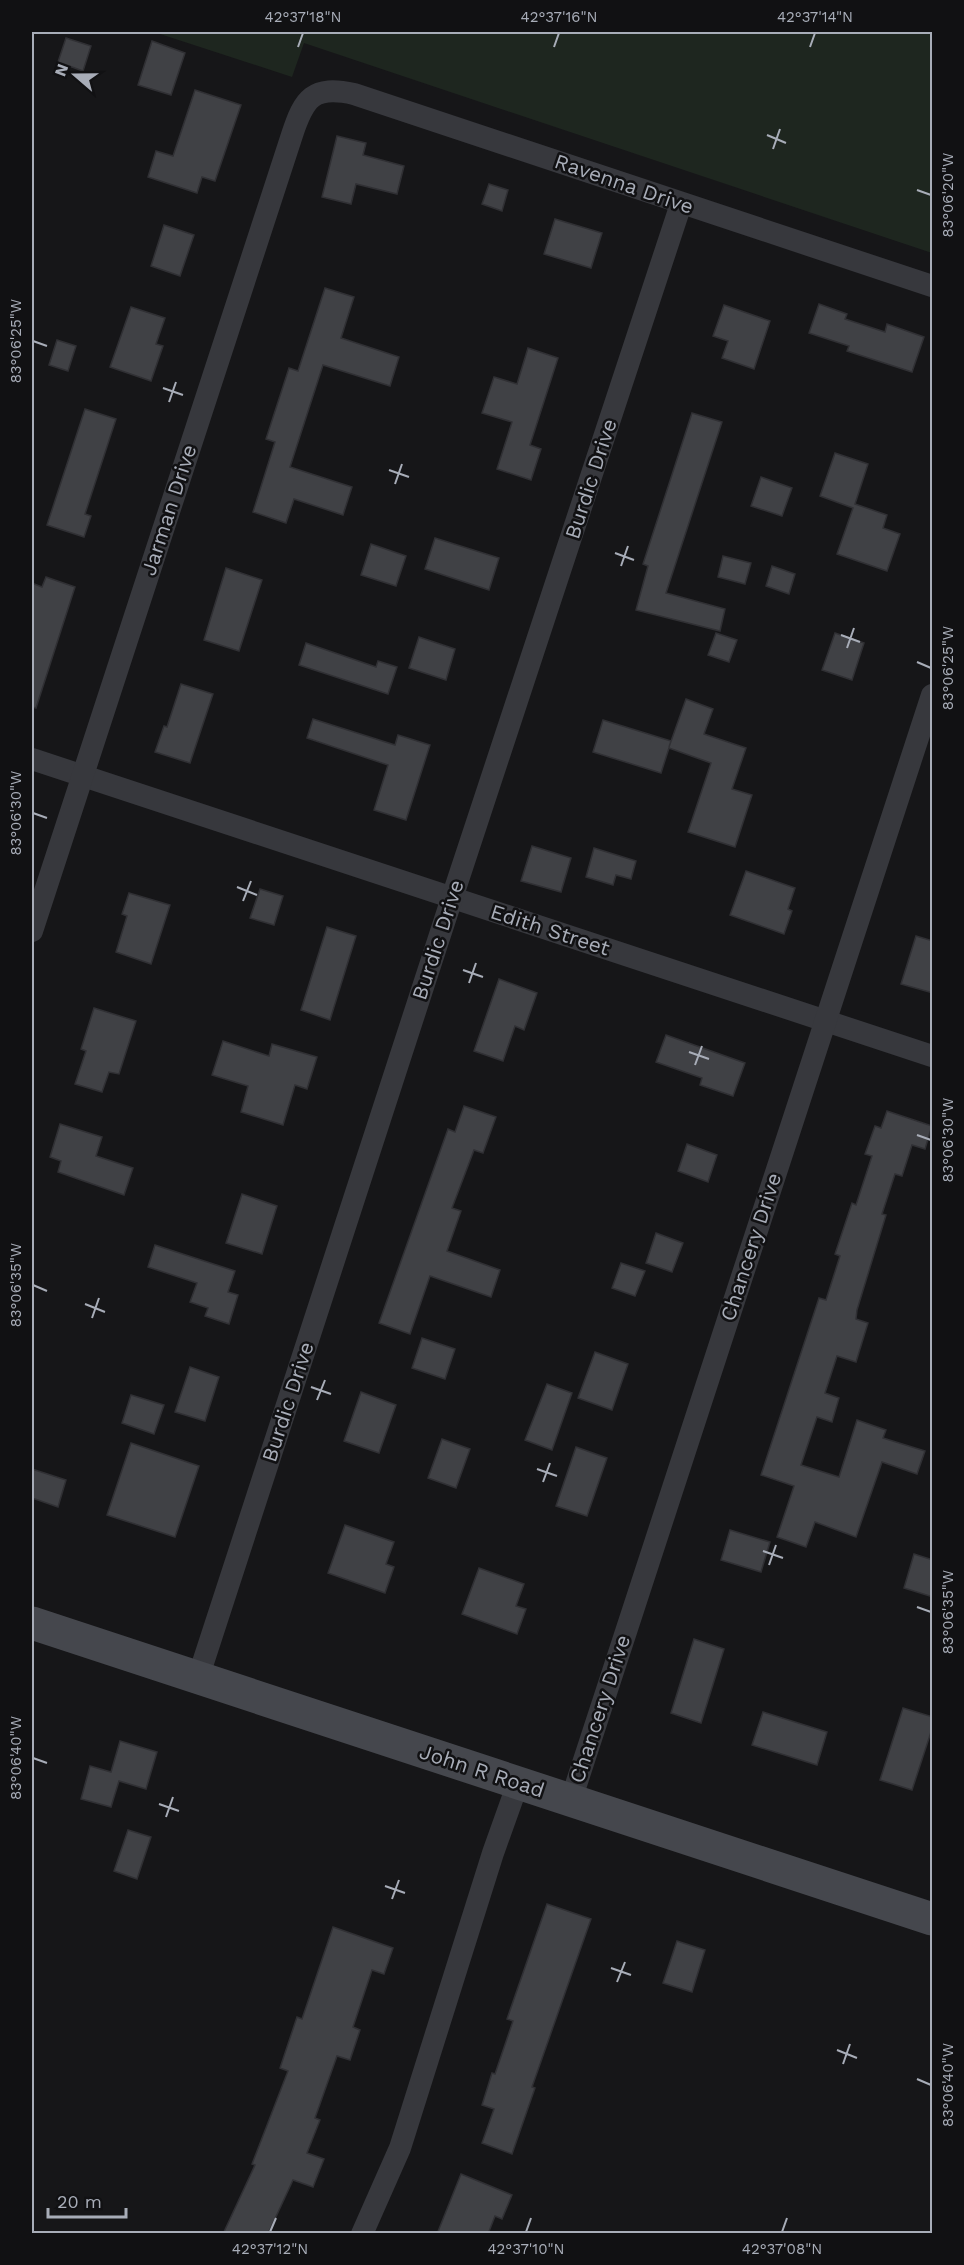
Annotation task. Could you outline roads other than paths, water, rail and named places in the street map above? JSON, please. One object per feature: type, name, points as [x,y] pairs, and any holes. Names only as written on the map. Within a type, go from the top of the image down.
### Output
[{"type":"main road","name":"John R Road","points":[[32,1623],[933,1919]]},
{"type":"street","name":"Ravenna Drive","points":[[315,94],[333,89],[354,94],[933,286]]},
{"type":"street","name":"Jarman Drive","points":[[32,931],[294,127],[300,111],[315,94]]},
{"type":"street","name":"Burdic Drive","points":[[198,1678],[681,204]]},
{"type":"street","name":"Chancery Drive","points":[[571,1800],[933,695]]},
{"type":"street","name":"Edith Street","points":[[32,759],[933,1056]]},
{"type":"street","points":[[362,2234],[400,2148],[493,1853],[518,1783]]}]
